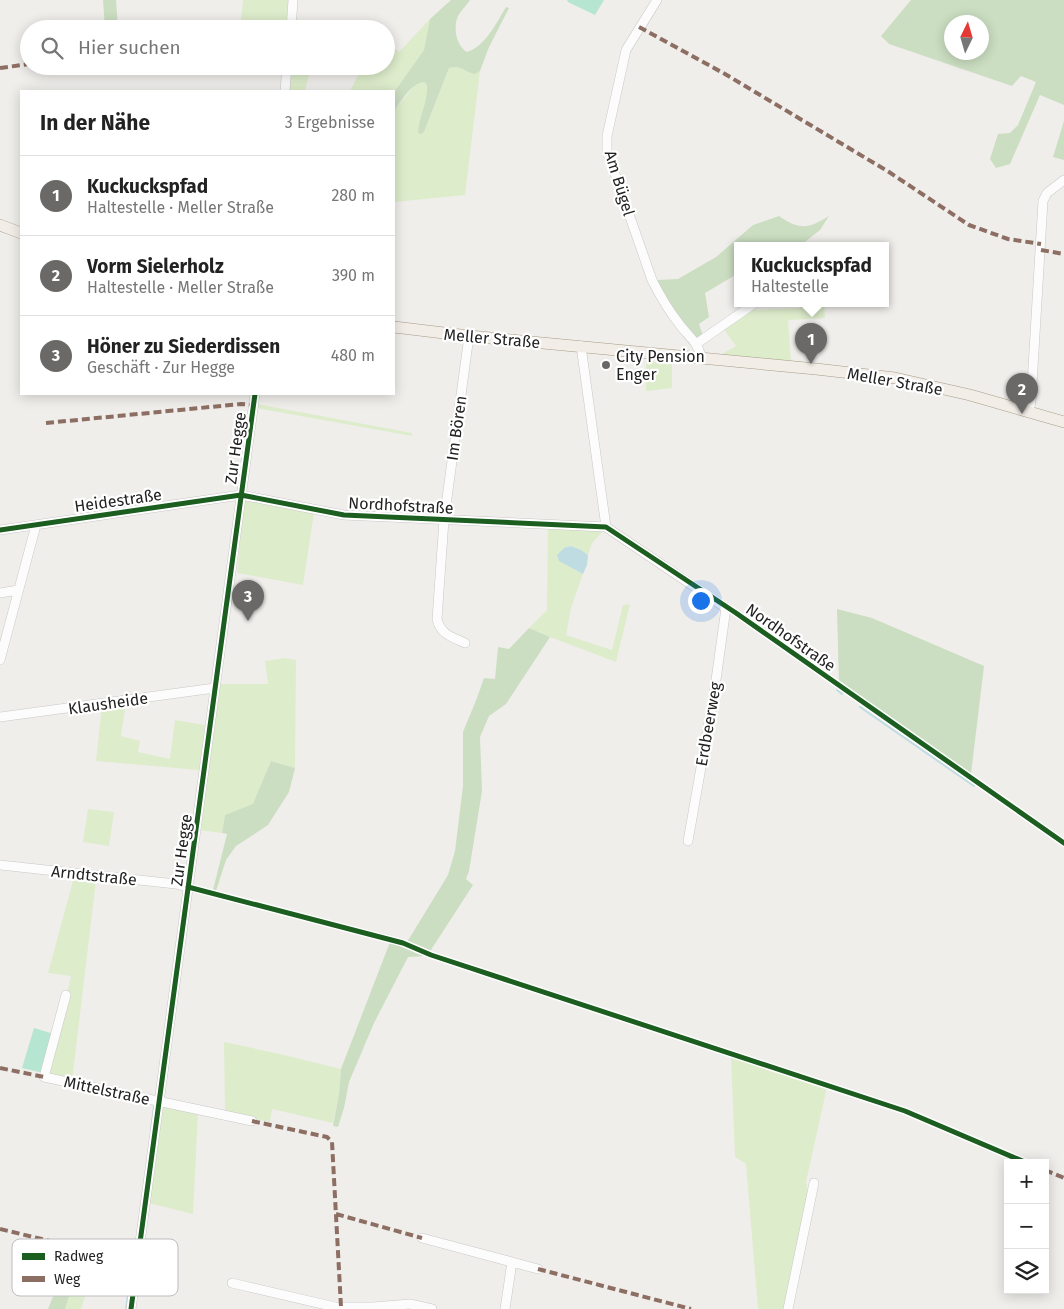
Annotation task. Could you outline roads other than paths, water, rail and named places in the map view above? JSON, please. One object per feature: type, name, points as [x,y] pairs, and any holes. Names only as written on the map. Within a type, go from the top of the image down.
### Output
[{"type":"main road","points":[[0,225],[20,233]]},
{"type":"main road","name":"Meller Straße","points":[[395,327],[895,378],[962,393],[1064,422]]},
{"type":"street","points":[[292,20],[293,0]]},
{"type":"street","name":"Am Bügel","points":[[657,0],[626,50],[608,136],[607,151],[645,262],[659,294],[680,325],[696,344],[701,358]]},
{"type":"street","points":[[285,90],[287,75]]},
{"type":"street","points":[[1029,412],[1043,201],[1047,193],[1064,180]]},
{"type":"street","points":[[696,344],[749,307]]},
{"type":"street","name":"Im Bören","points":[[444,520],[469,336]]},
{"type":"street","points":[[581,346],[606,527]]},
{"type":"street","name":"Zur Hegge","points":[[140,1239],[255,395]]},
{"type":"street","name":"Nordhofstraße","points":[[240,495],[344,515],[606,527],[726,608]]},
{"type":"street","name":"Heidestraße","points":[[0,530],[240,495]]},
{"type":"street","name":"Nordhofstraße","points":[[444,520],[437,619],[445,634],[465,643]]},
{"type":"street","points":[[0,660],[36,525]]},
{"type":"street","points":[[0,593],[18,590]]},
{"type":"street","name":"Erdbeerweg","points":[[688,840],[714,694],[726,608]]},
{"type":"street","name":"Klausheide","points":[[0,717],[215,688]]},
{"type":"street","name":"Arndtstraße","points":[[0,865],[176,884],[188,887]]},
{"type":"street","name":"Mittelstraße","points":[[66,995],[44,1077],[252,1121]]},
{"type":"street","points":[[788,1309],[814,1183]]},
{"type":"street","points":[[422,1238],[538,1269]]},
{"type":"street","points":[[505,1309],[512,1262]]},
{"type":"street","points":[[232,1283],[341,1308],[410,1304],[432,1309]]},
{"type":"street","name":"Zur Hegge","points":[[131,1309],[133,1296]]},
{"type":"water","points":[[571,546],[588,555],[587,565],[583,574],[559,561],[557,555],[564,548]]},
{"type":"waterway","points":[[837,690],[842,694]]},
{"type":"waterway","points":[[860,707],[974,786]]},
{"type":"waterway","points":[[974,777],[1005,800]]},
{"type":"waterway","points":[[1022,812],[1064,840]]},
{"type":"waterway","points":[[151,1130],[154,1107]]},
{"type":"waterway","points":[[126,1309],[128,1296]]},
{"type":"place","name":"Kuckuckspfad","points":[[811,364]]},
{"type":"place","name":"City Pension Enger","points":[[606,365]]},
{"type":"place","name":"Vorm Sielerholz","points":[[1022,414]]},
{"type":"place","name":"Höner zu Siederdissen","points":[[248,621]]}]
